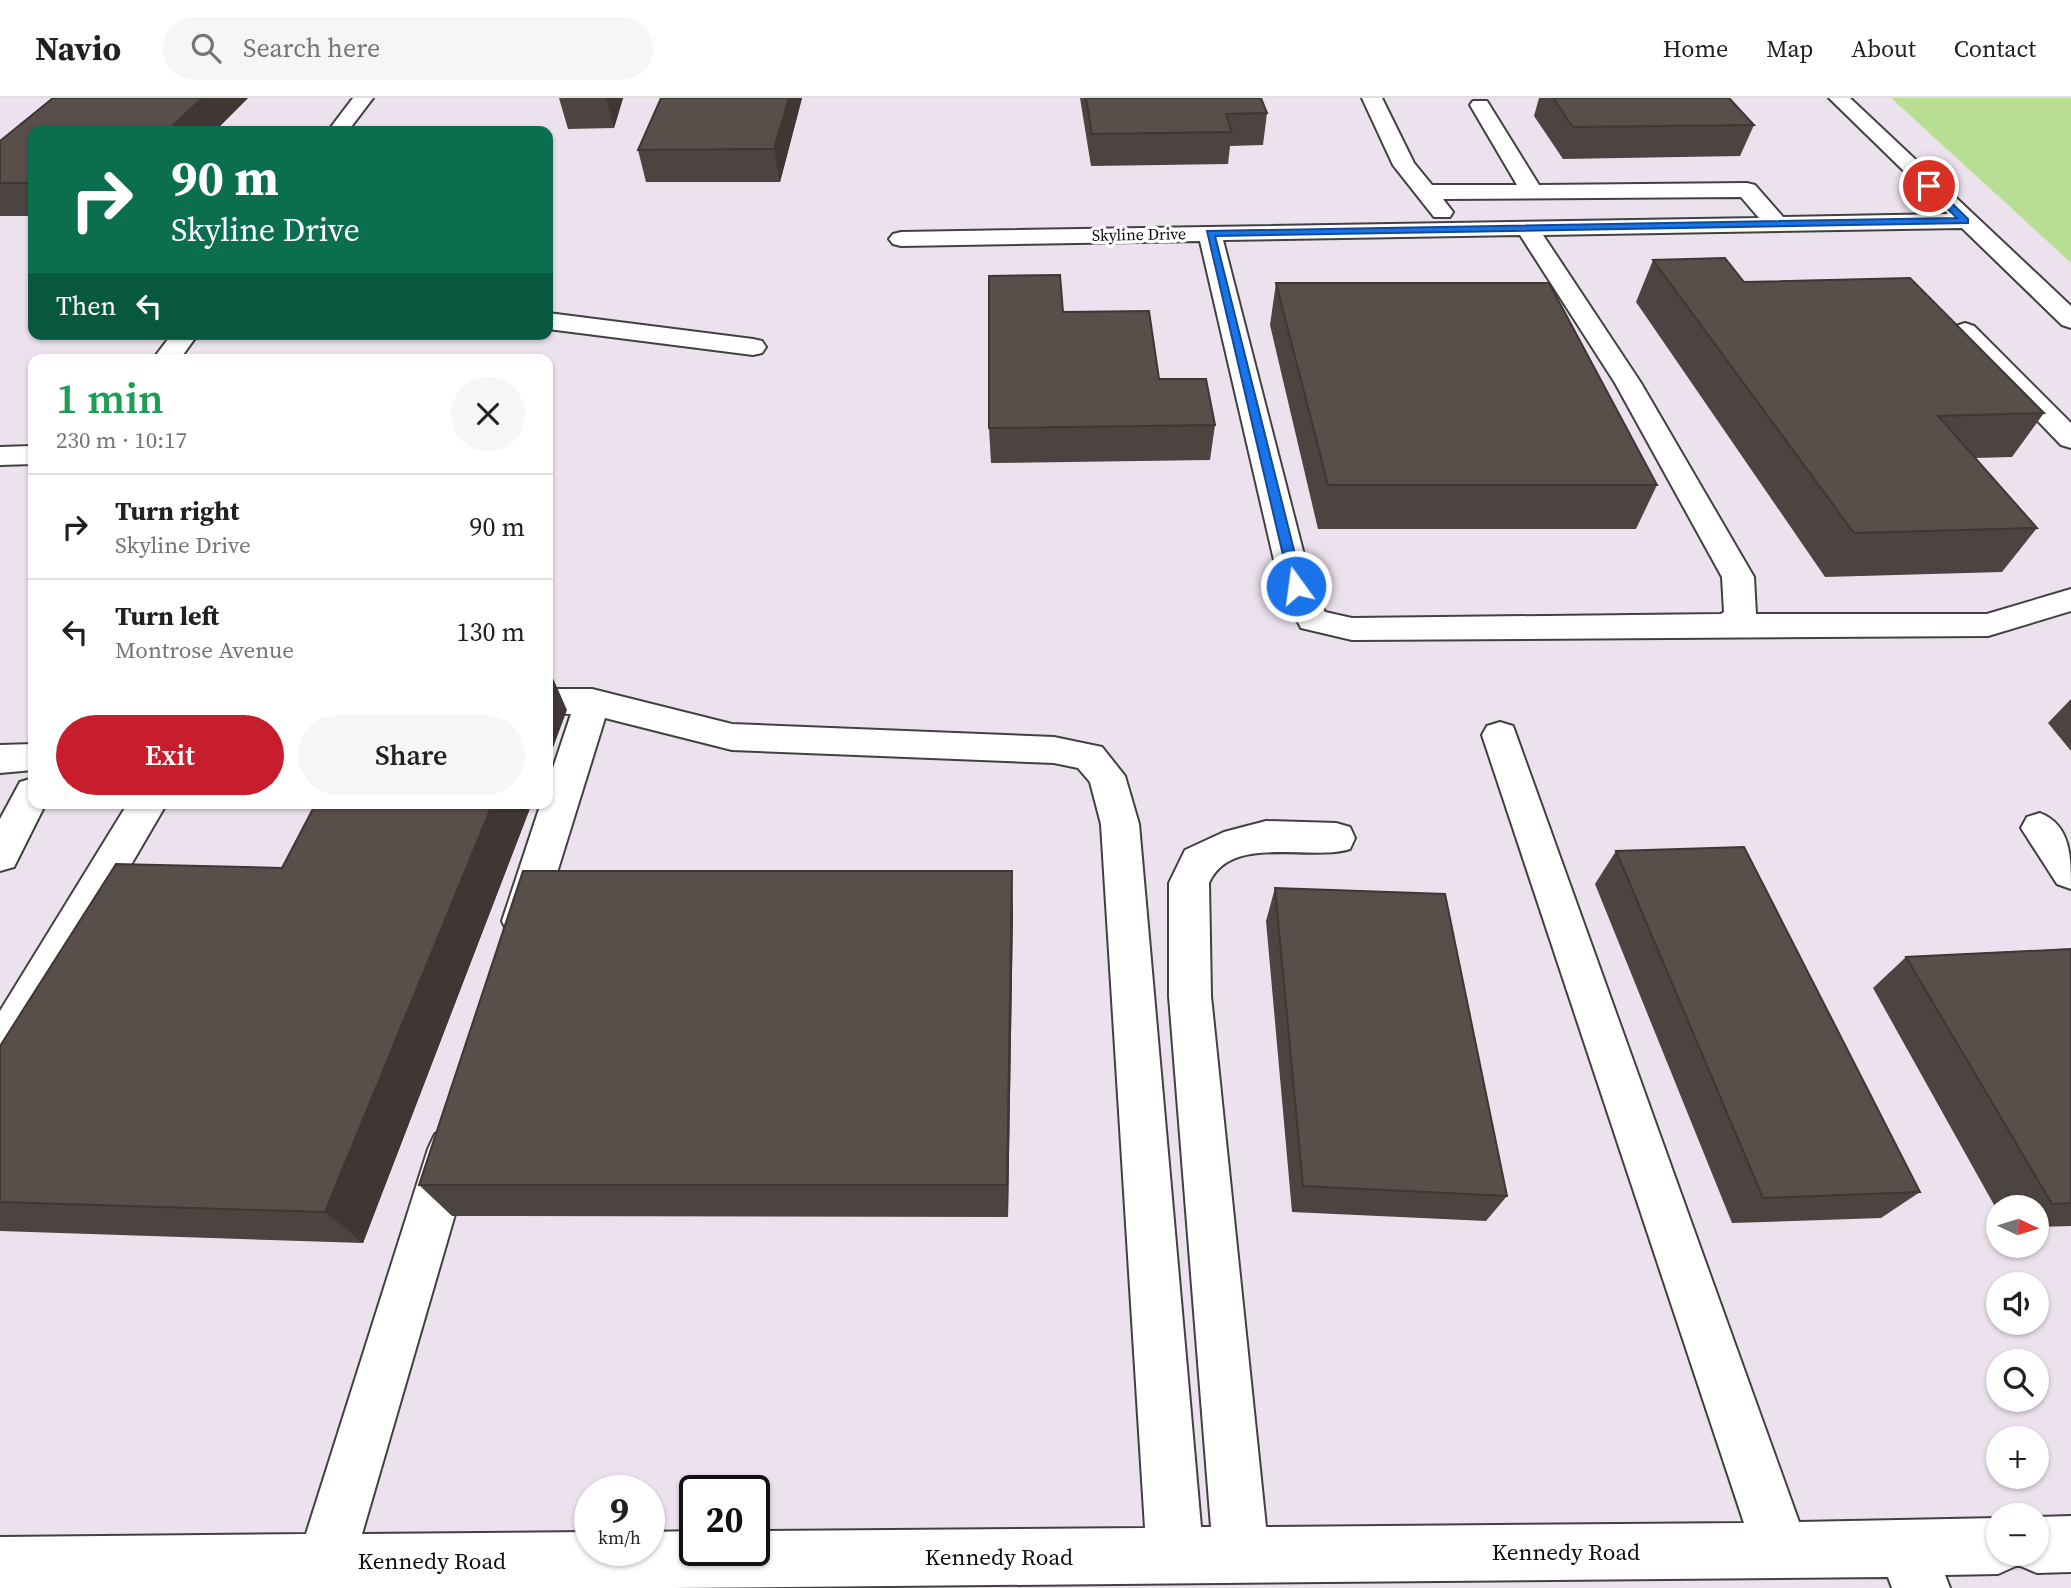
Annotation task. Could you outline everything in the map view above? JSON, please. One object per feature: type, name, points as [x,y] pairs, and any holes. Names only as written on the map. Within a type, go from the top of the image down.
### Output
[{"type":"street","points":[[342,126],[363,98]]},
{"type":"street","points":[[1372,98],[1404,164],[1435,206],[1463,230]]},
{"type":"street","points":[[1839,98],[2071,320]]},
{"type":"street","points":[[1480,105],[1532,191]]},
{"type":"street","points":[[1425,192],[1747,190],[1778,225]]},
{"type":"street","name":"Skyline Drive","points":[[901,239],[1965,221]]},
{"type":"street","points":[[1527,229],[1628,383],[1738,578],[1740,614],[1730,625]]},
{"type":"street","points":[[1210,233],[1296,586],[1313,620],[1352,629],[1988,625],[2071,600]]},
{"type":"street","points":[[553,322],[752,347]]},
{"type":"street","points":[[1965,331],[2071,439]]},
{"type":"street","points":[[170,354],[180,340]]},
{"type":"street","points":[[0,456],[28,455]]},
{"type":"street","points":[[553,701],[592,702],[732,737],[1054,750],[1089,757],[1107,776],[1120,824],[1175,1555]]},
{"type":"street","points":[[507,965],[592,702]]},
{"type":"street","points":[[1500,734],[1781,1551]]},
{"type":"street","points":[[0,759],[28,757]]},
{"type":"street","points":[[0,856],[28,802]]},
{"type":"street","points":[[0,1050],[144,809]]},
{"type":"street","points":[[2040,828],[2071,873]]},
{"type":"street","points":[[1241,1555],[1190,996],[1189,883],[1199,861],[1224,847],[1266,836],[1336,838]]},
{"type":"street","points":[[325,1562],[462,1111]]},
{"type":"street","points":[[2049,1545],[2071,1544]]},
{"type":"street","name":"Kennedy Road","points":[[0,1565],[1781,1551],[1914,1569],[1986,1549]]},
{"type":"shaded area","points":[[0,98],[1891,98],[2071,263],[2071,1588],[0,1588]]},
{"type":"green space","points":[[1891,98],[2071,98],[2071,263]]},
{"type":"building","points":[[53,98],[202,98],[172,126],[28,126],[28,183],[0,183],[0,141]]},
{"type":"building","points":[[661,98],[789,98],[774,149],[638,150]]},
{"type":"building","points":[[1086,98],[1261,98],[1267,113],[1226,114],[1232,132],[1092,134]]},
{"type":"building","points":[[1553,98],[1729,98],[1754,125],[1573,127]]},
{"type":"building","points":[[1725,258],[1744,282],[1910,278],[2044,413],[1938,416],[2037,528],[1854,533],[1653,260]]},
{"type":"building","points":[[1060,275],[1063,312],[1149,311],[1159,379],[1206,379],[1215,425],[989,428],[989,276]]},
{"type":"building","points":[[1276,283],[1549,283],[1657,485],[1328,485]]},
{"type":"building","points":[[313,809],[491,809],[325,1212],[0,1202],[0,1046],[116,864],[282,868]]},
{"type":"building","points":[[1744,847],[1920,1192],[1763,1198],[1616,851]]},
{"type":"building","points":[[523,871],[1012,871],[1007,1185],[419,1185]]},
{"type":"building","points":[[1275,888],[1445,894],[1507,1196],[1303,1186]]},
{"type":"building","points":[[2071,949],[2071,1203],[2052,1204],[1906,957]]},
{"type":"route","points":[[1296,586],[1210,233],[1965,221],[1929,186]]}]
